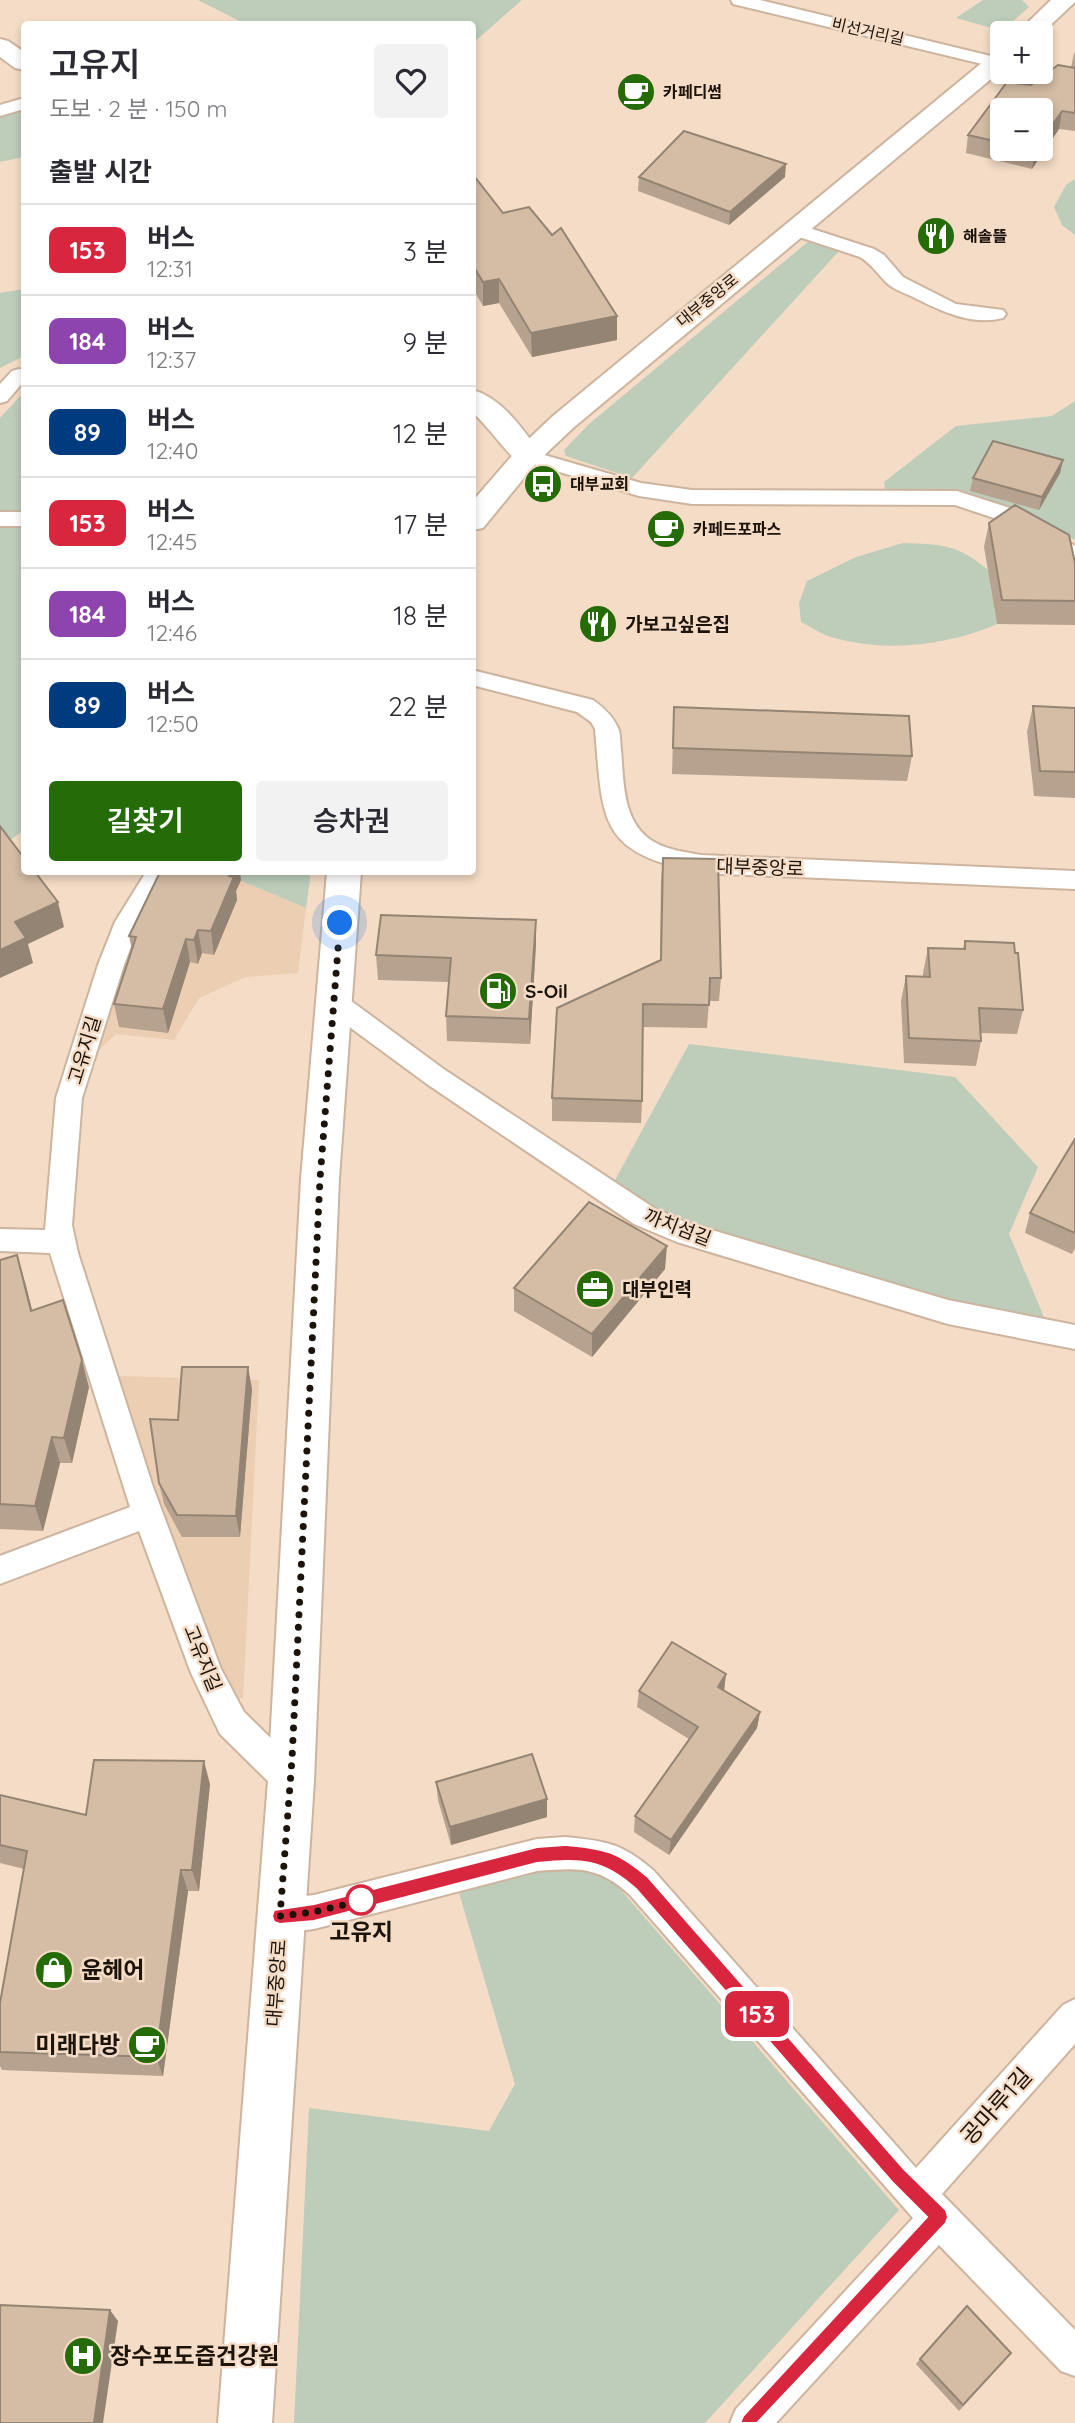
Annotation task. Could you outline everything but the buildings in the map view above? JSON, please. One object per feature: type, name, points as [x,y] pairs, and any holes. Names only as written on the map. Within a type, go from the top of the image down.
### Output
[{"type":"street","points":[[1042,21],[1065,0]]},
{"type":"street","points":[[0,46],[21,61]]},
{"type":"street","name":"대부중앙로","points":[[476,516],[527,456],[636,359],[990,70]]},
{"type":"street","points":[[476,400],[500,422],[527,456]]},
{"type":"street","name":"대부중앙로","points":[[245,2423],[290,1781],[320,1179],[344,875]]},
{"type":"lane","name":"비선거리길","points":[[739,0],[990,58]]},
{"type":"lane","points":[[1053,75],[1075,80]]},
{"type":"lane","points":[[0,111],[21,104]]},
{"type":"lane","points":[[794,229],[867,253],[877,259],[897,281],[949,308],[966,313],[996,314]]},
{"type":"lane","points":[[0,384],[21,374]]},
{"type":"lane","points":[[0,397],[21,374]]},
{"type":"lane","points":[[527,456],[639,489],[692,497],[957,498],[1005,514],[1075,555]]},
{"type":"lane","points":[[0,519],[21,519]]},
{"type":"lane","name":"대부중앙로","points":[[476,678],[585,706],[599,716],[607,729],[617,818],[627,836],[645,850],[672,860],[701,864],[1075,880]]},
{"type":"lane","name":"고유지길","points":[[156,875],[128,922],[111,965],[69,1098],[59,1216],[62,1242],[148,1514],[207,1673],[232,1723],[290,1781]]},
{"type":"lane","name":"까치섬길","points":[[334,1002],[446,1085],[644,1216],[677,1231],[948,1312],[1075,1336]]},
{"type":"lane","points":[[0,1240],[62,1242]]},
{"type":"lane","points":[[0,1570],[148,1514]]},
{"type":"lane","points":[[280,1916],[314,1912],[537,1855],[583,1853],[605,1857],[625,1868],[642,1883],[928,2206],[1075,2357]]},
{"type":"lane","name":"공마루1길","points":[[750,2423],[928,2206],[1075,2017]]},
{"type":"shaded area","points":[[215,875],[227,875],[306,908],[298,973],[245,977],[199,998],[174,1040],[116,1034],[90,1058],[134,922]]},
{"type":"shaded area","points":[[117,1376],[259,1380],[243,1699],[232,1694],[217,1670]]},
{"type":"green space","points":[[198,0],[522,0],[476,40],[476,21],[239,21]]},
{"type":"green space","points":[[983,0],[1022,0],[1029,7],[1013,21],[990,21],[990,28],[956,18]]},
{"type":"green space","points":[[21,111],[21,158],[0,162],[0,115]]},
{"type":"green space","points":[[1075,179],[1075,235],[1062,225],[1054,207],[1066,185]]},
{"type":"green space","points":[[810,240],[839,251],[632,478],[566,456],[564,450],[589,424]]},
{"type":"green space","points":[[21,290],[21,358],[0,368],[0,293]]},
{"type":"green space","points":[[21,395],[21,514],[0,514],[0,418]]},
{"type":"green space","points":[[1075,401],[1075,540],[1028,516],[979,497],[937,489],[885,490],[884,482],[956,426],[1052,416]]},
{"type":"green space","points":[[0,524],[21,524],[21,832],[0,848]]},
{"type":"green space","points":[[903,543],[928,544],[958,550],[988,570],[997,624],[957,638],[894,646],[831,637],[801,622],[799,603],[807,581],[856,557]]},
{"type":"green space","points":[[227,875],[311,875],[306,908]]},
{"type":"green space","points":[[689,1044],[955,1077],[1038,1167],[1009,1234],[1044,1317],[930,1296],[716,1231],[652,1207],[614,1182]]},
{"type":"green space","points":[[561,1867],[592,1873],[620,1889],[899,2210],[705,2423],[294,2423],[309,2108],[489,2131],[515,2084],[458,1889]]},
{"type":"bus line","name":"153","points":[[280,1916],[314,1912],[537,1855],[583,1853],[605,1857],[625,1868],[642,1883],[898,2176],[939,2217],[750,2423]]},
{"type":"place","name":"카페디썸","points":[[636,92]]},
{"type":"place","name":"해솔뜰","points":[[936,236]]},
{"type":"place","name":"대부교회","points":[[543,484]]},
{"type":"place","name":"카페드포파스","points":[[666,529]]},
{"type":"place","name":"가보고싶은집","points":[[598,624]]},
{"type":"place","name":"S-Oil","points":[[498,991]]},
{"type":"place","name":"대부인력","points":[[595,1289]]},
{"type":"place","name":"고유지","points":[[361,1900]]},
{"type":"place","name":"윤헤어","points":[[54,1970]]},
{"type":"place","name":"미래다방","points":[[147,2045]]},
{"type":"place","name":"장수포도즙건강원","points":[[83,2356]]},
{"type":"route","points":[[340,923],[320,1179],[292,1759],[280,1916],[314,1912],[364,1900],[361,1900]]}]
